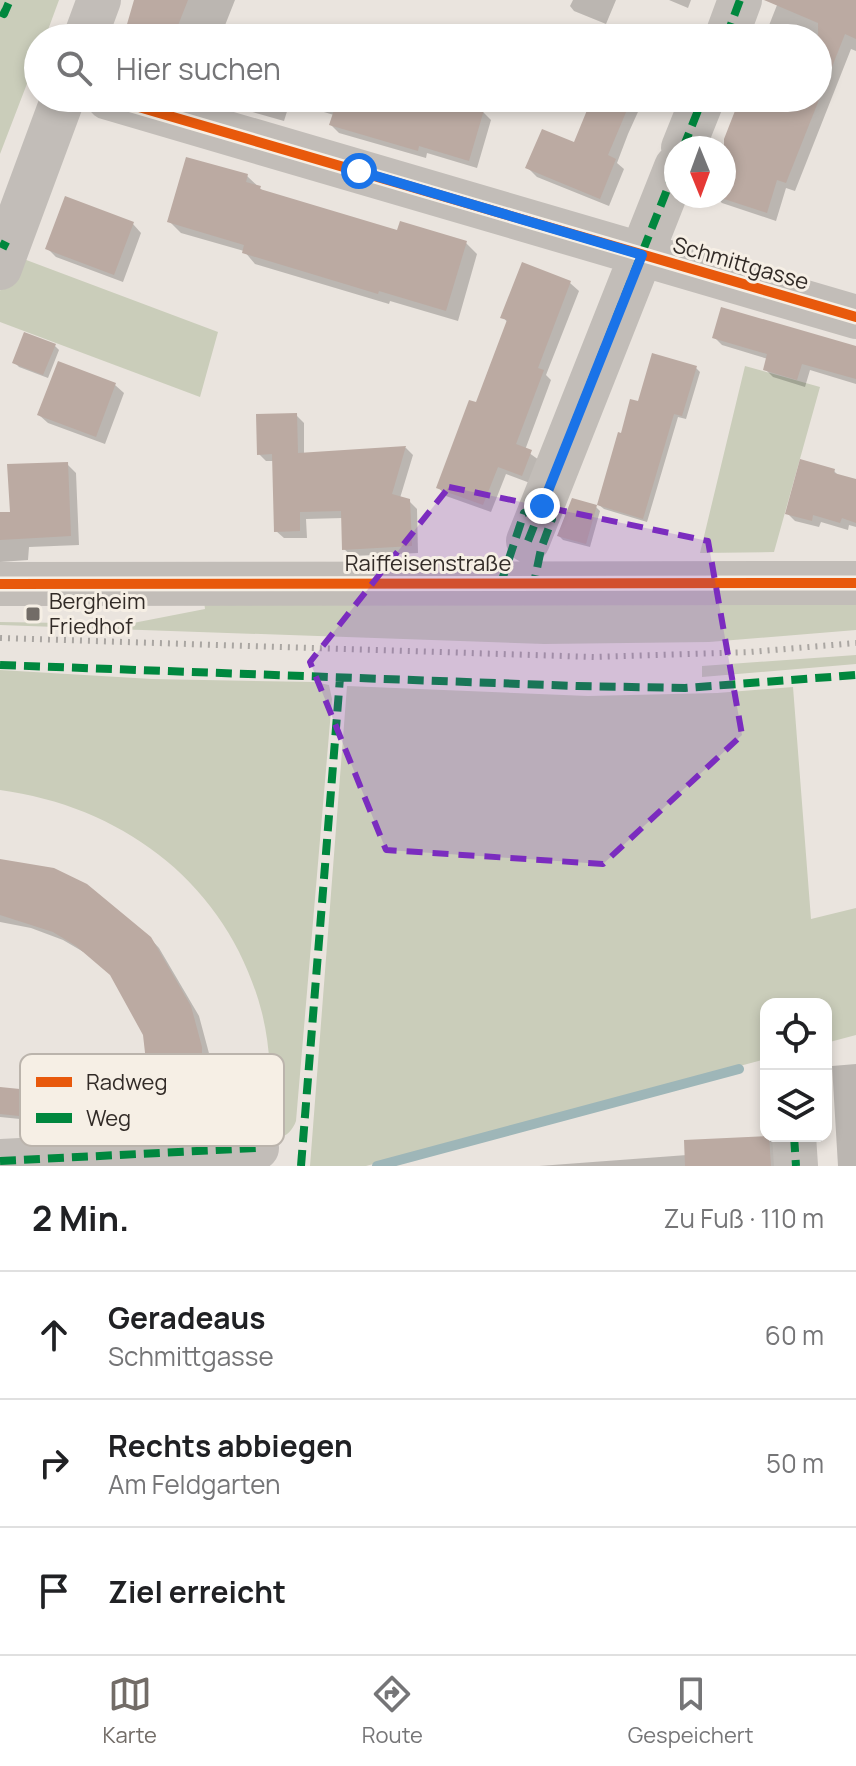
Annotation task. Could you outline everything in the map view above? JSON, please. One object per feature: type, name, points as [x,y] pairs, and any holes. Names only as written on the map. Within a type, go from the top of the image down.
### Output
[{"type":"street","points":[[90,24],[99,0]]},
{"type":"street","points":[[731,24],[740,0]]},
{"type":"street","points":[[0,268],[58,112]]},
{"type":"street","name":"Schmittgasse","points":[[156,112],[856,317]]},
{"type":"street","points":[[688,136],[697,112]]},
{"type":"street","points":[[528,541],[664,198]]},
{"type":"street","name":"Raiffeisenstraße","points":[[0,584],[856,583]]},
{"type":"street","points":[[794,1142],[796,1166]]},
{"type":"street","points":[[0,1161],[257,1148]]},
{"type":"highlighted area","points":[[449,487],[708,541],[742,735],[603,864],[386,850],[310,662]]},
{"type":"green space","points":[[0,0],[59,0],[50,24],[24,24],[24,91],[0,154]]},
{"type":"green space","points":[[13,255],[218,332],[200,397],[0,322],[0,291]]},
{"type":"green space","points":[[745,366],[820,387],[774,552],[700,553]]},
{"type":"green space","points":[[856,600],[856,630],[709,642],[544,644],[0,625],[0,622],[128,624],[205,609],[204,601]]},
{"type":"green space","points":[[856,655],[856,664],[702,677],[702,666]]},
{"type":"green space","points":[[0,670],[329,685],[332,699],[296,1121],[292,1129],[284,1135],[284,1054],[269,1054],[262,1013],[247,968],[225,927],[198,892],[166,861],[130,835],[90,814],[46,799],[0,790]]},
{"type":"green space","points":[[347,686],[588,696],[717,693],[793,687],[811,919],[856,908],[856,1035],[832,1041],[832,998],[760,998],[760,1061],[366,1166],[310,1166]]},
{"type":"building","points":[[134,0],[188,0],[179,24],[127,24]]},
{"type":"building","points":[[764,0],[856,0],[856,39],[845,34],[832,67],[832,24],[818,24]]},
{"type":"building","points":[[333,112],[483,112],[469,161],[419,146],[418,151],[329,125]]},
{"type":"building","points":[[586,112],[626,112],[608,155],[616,159],[600,199],[525,168],[542,129],[574,142]]},
{"type":"building","points":[[735,112],[814,112],[786,183],[777,180],[767,213],[736,203],[736,136],[725,136]]},
{"type":"building","points":[[186,157],[248,174],[246,182],[261,186],[260,189],[397,230],[400,221],[467,241],[446,311],[242,253],[244,245],[167,222]]},
{"type":"building","points":[[65,196],[134,222],[114,275],[45,249]]},
{"type":"building","points":[[522,262],[571,281],[538,368],[544,370],[516,444],[532,450],[522,476],[498,467],[483,505],[436,488],[469,400],[476,402],[507,320],[500,318]]},
{"type":"building","points":[[721,307],[856,346],[856,379],[802,364],[797,380],[763,370],[767,354],[712,338]]},
{"type":"building","points":[[24,332],[56,344],[43,375],[12,363]]},
{"type":"building","points":[[652,353],[697,366],[682,416],[674,414],[643,519],[597,505],[618,432],[621,433],[630,399],[638,401]]},
{"type":"building","points":[[58,361],[116,383],[96,437],[37,415]]},
{"type":"building","points":[[297,413],[298,453],[406,446],[392,494],[410,499],[412,546],[342,550],[341,511],[300,512],[300,531],[274,532],[272,454],[257,455],[256,414]]},
{"type":"building","points":[[800,459],[856,479],[856,523],[842,518],[840,523],[813,515],[812,521],[785,514]]},
{"type":"building","points":[[68,462],[71,536],[0,540],[0,512],[10,512],[7,464]]},
{"type":"building","points":[[572,498],[597,505],[586,544],[557,536]]},
{"type":"building","points":[[0,859],[54,868],[87,884],[151,937],[191,1006],[202,1054],[145,1054],[143,1035],[110,975],[76,946],[53,932],[0,915]]},
{"type":"building","points":[[0,1087],[20,1089],[20,1116],[0,1114]]},
{"type":"building","points":[[760,1136],[760,1142],[769,1142],[771,1166],[685,1166],[684,1140]]},
{"type":"waterway","points":[[377,1166],[739,1069]]},
{"type":"railway","points":[[0,638],[595,657],[750,652],[856,643]]},
{"type":"marked path","points":[[0,12],[4,14],[10,0]]},
{"type":"marked path","points":[[731,24],[740,0]]},
{"type":"marked path","points":[[688,136],[697,112]]},
{"type":"marked path","points":[[528,541],[664,197]]},
{"type":"marked path","points":[[0,243],[8,247]]},
{"type":"marked path","points":[[501,583],[524,513],[542,506],[552,519],[541,549],[534,583]]},
{"type":"marked path","points":[[0,665],[685,688],[856,675]]},
{"type":"marked path","points":[[301,1166],[340,678]]},
{"type":"marked path","points":[[794,1142],[796,1166]]},
{"type":"marked path","points":[[0,1161],[257,1148]]},
{"type":"cycle path","points":[[156,112],[856,317]]},
{"type":"cycle path","points":[[0,584],[856,583]]},
{"type":"place","name":"Bergheim Friedhof","points":[[33,614]]},
{"type":"route","points":[[359,171],[642,255],[542,506]]}]
